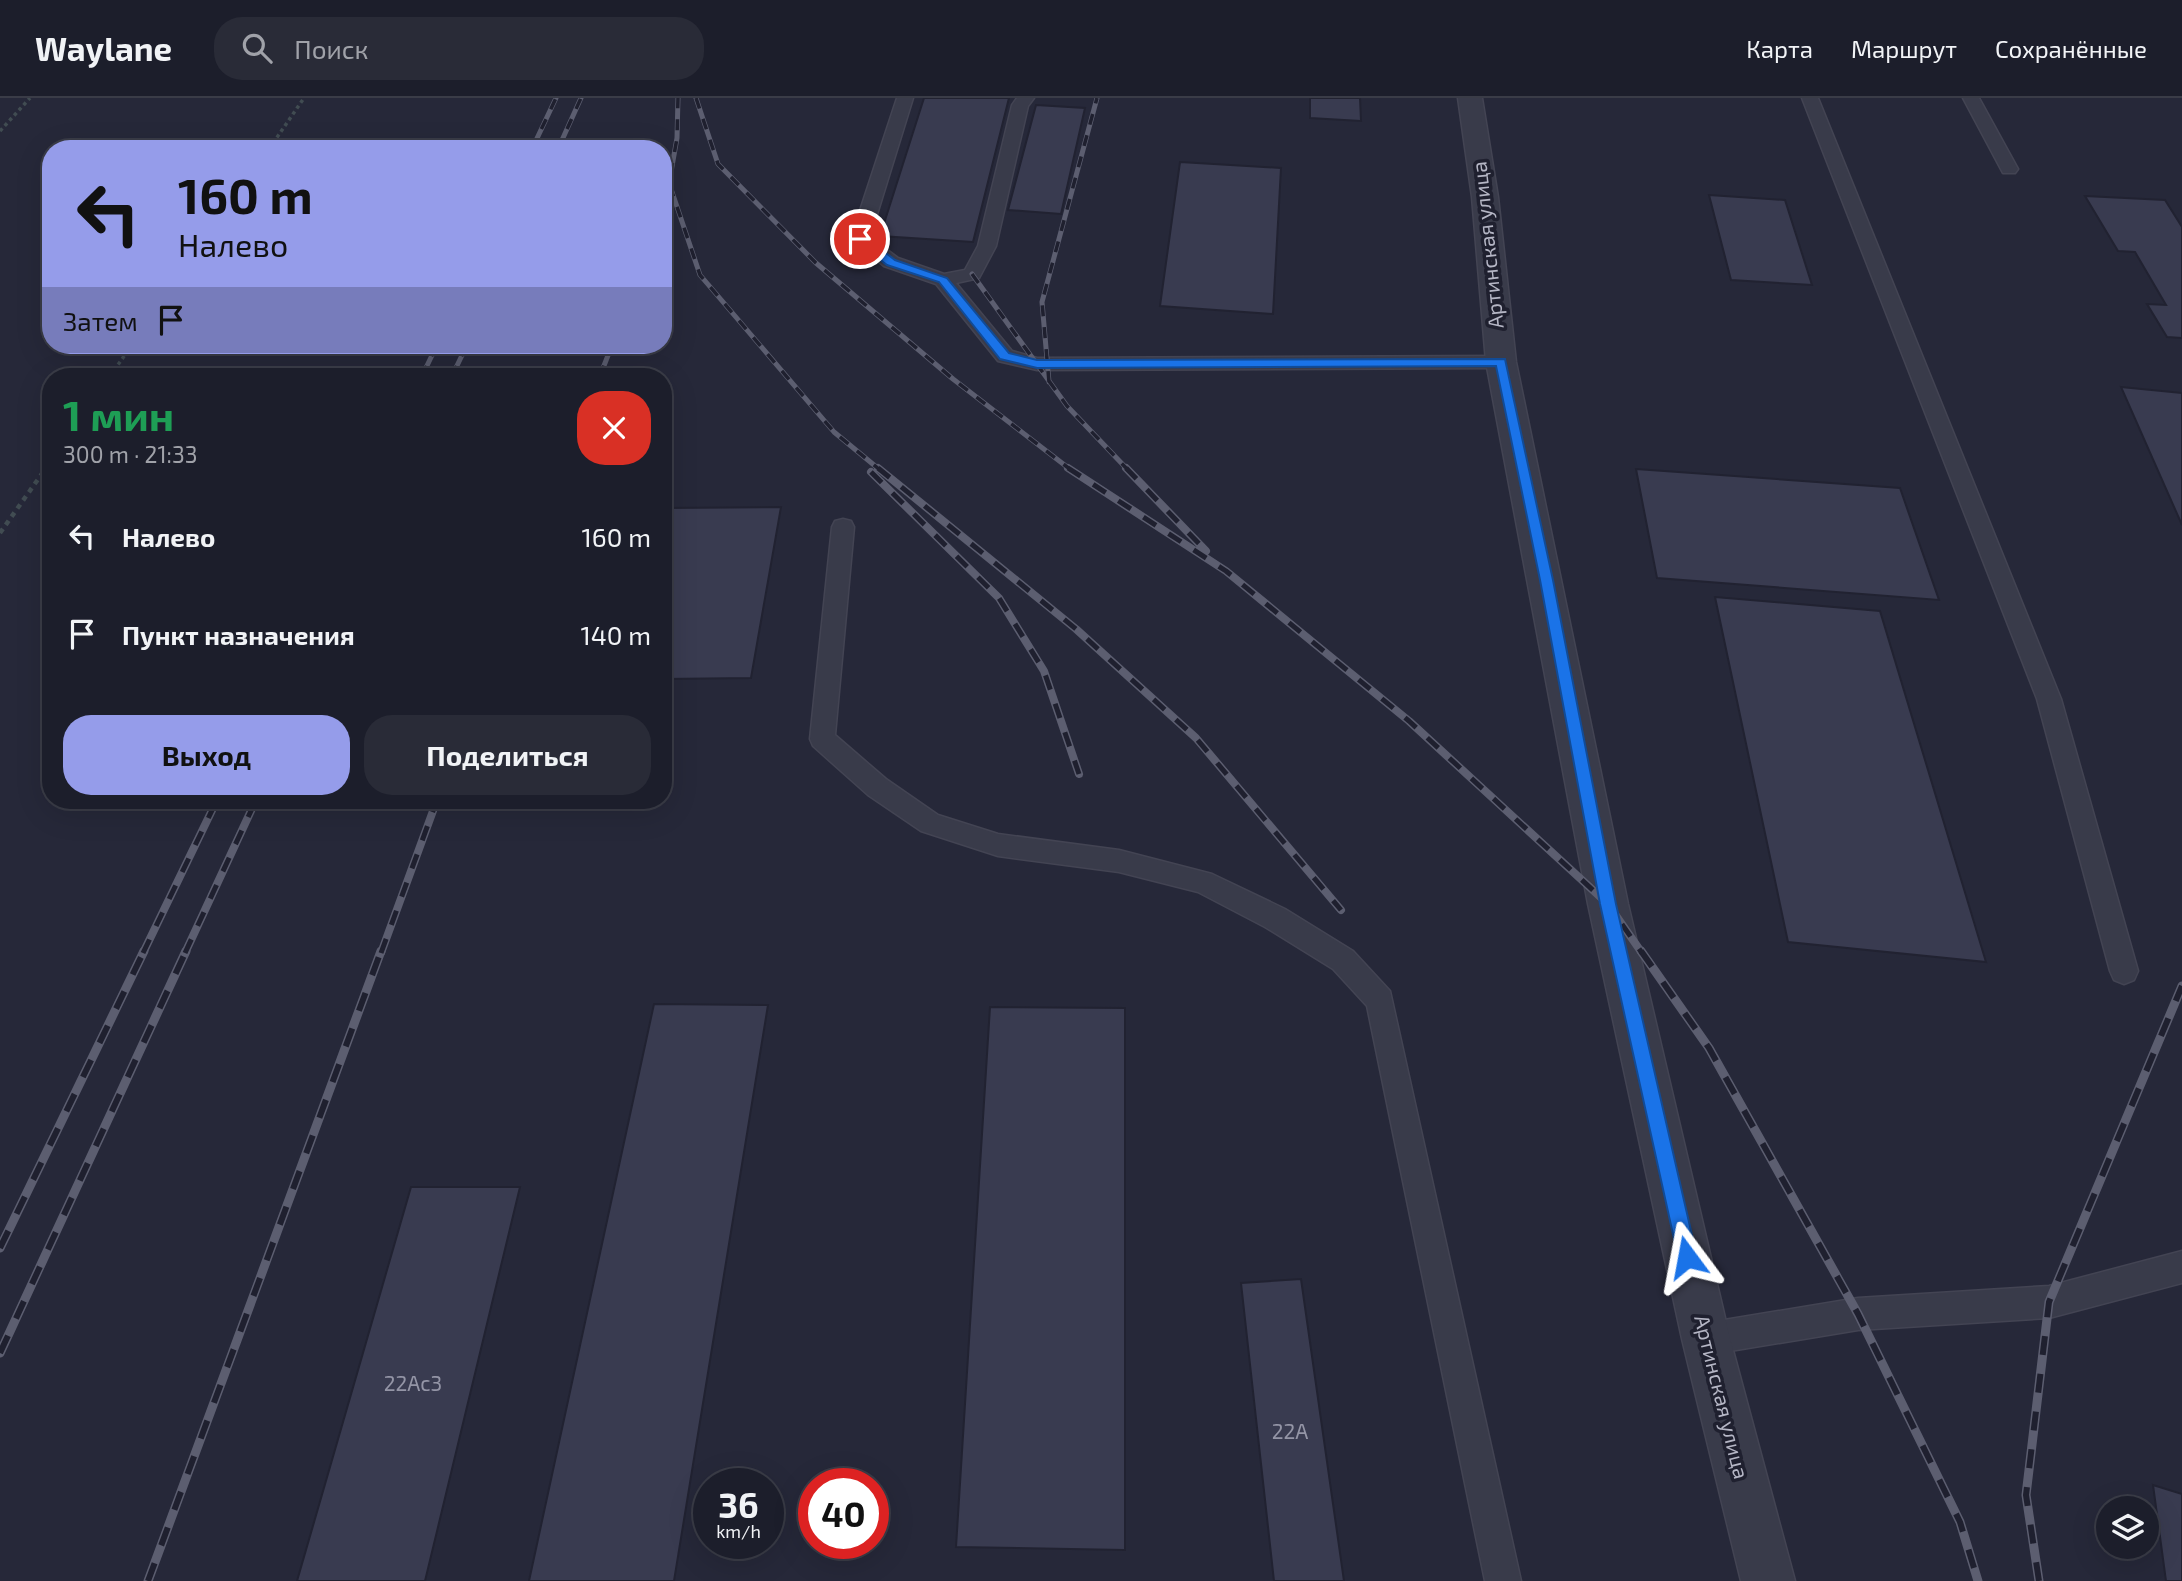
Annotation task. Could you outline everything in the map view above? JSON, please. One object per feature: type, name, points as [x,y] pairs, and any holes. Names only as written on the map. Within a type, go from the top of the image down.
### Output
[{"type":"street","name":"Артинская улица","points":[[1470,98],[1485,197],[1501,362],[1608,904],[1706,1339],[1768,1581]]},
{"type":"lane","points":[[905,98],[860,239],[891,262],[943,280],[972,274],[987,246],[1020,105],[1026,98]]},
{"type":"lane","points":[[1810,98],[2049,699],[2124,971]]},
{"type":"lane","points":[[1971,98],[2008,169]]},
{"type":"lane","points":[[943,280],[1004,356],[1037,364],[1501,362]]},
{"type":"lane","points":[[844,527],[822,739],[877,788],[930,823],[998,845],[1119,861],[1203,882],[1275,918],[1343,960],[1380,1000],[1503,1581]]},
{"type":"lane","points":[[1706,1339],[1858,1314],[2049,1302],[2182,1267]]},
{"type":"path","points":[[0,131],[30,98]]},
{"type":"path","points":[[275,140],[304,98]]},
{"type":"path","points":[[0,533],[42,473]]},
{"type":"building","points":[[924,98],[1009,98],[973,242],[880,236]]},
{"type":"building","points":[[1310,98],[1360,98],[1361,121],[1310,118]]},
{"type":"building","points":[[1036,105],[1085,108],[1061,214],[1008,210]]},
{"type":"building","points":[[1180,162],[1281,168],[1273,314],[1160,306]]},
{"type":"building","points":[[1709,195],[1785,200],[1812,285],[1731,280]]},
{"type":"building","points":[[2085,196],[2165,200],[2182,227],[2182,338],[2167,337],[2147,304],[2166,305],[2135,252],[2118,251]]},
{"type":"building","points":[[2121,387],[2182,393],[2182,525]]},
{"type":"building","points":[[1636,469],[1900,488],[1939,600],[1657,578]]},
{"type":"building","points":[[781,507],[751,678],[672,679],[672,508]]},
{"type":"building","points":[[1715,597],[1880,611],[1986,962],[1788,942]]},
{"type":"building","points":[[654,1004],[768,1005],[674,1581],[529,1581]]},
{"type":"building","points":[[990,1007],[1125,1008],[1125,1550],[956,1547]]},
{"type":"building","points":[[411,1187],[520,1187],[425,1581],[297,1581]]},
{"type":"building","points":[[1301,1279],[1344,1581],[1274,1581],[1241,1283]]},
{"type":"building","points":[[2153,1485],[2182,1494],[2182,1581],[2166,1581],[2159,1529],[2159,1496],[2154,1496]]},
{"type":"railway","points":[[536,140],[556,98]]},
{"type":"railway","points":[[562,140],[581,98]]},
{"type":"railway","points":[[672,166],[677,138],[678,98]]},
{"type":"railway","points":[[696,98],[718,164],[816,263],[953,379],[1071,470]]},
{"type":"railway","points":[[1049,381],[1042,302],[1097,98]]},
{"type":"railway","points":[[672,192],[700,275],[834,432],[880,470]]},
{"type":"railway","points":[[972,274],[1049,381]]},
{"type":"railway","points":[[426,368],[433,354]]},
{"type":"railway","points":[[456,368],[463,354]]},
{"type":"railway","points":[[603,368],[609,354]]},
{"type":"railway","points":[[1049,381],[1067,406],[1128,470]]},
{"type":"railway","points":[[878,468],[1076,629],[1196,738],[1341,910]]},
{"type":"railway","points":[[1126,468],[1206,551]]},
{"type":"railway","points":[[1071,470],[1226,571],[1409,721],[1608,904],[1642,953]]},
{"type":"railway","points":[[871,472],[999,598],[1044,671],[1079,774]]},
{"type":"railway","points":[[143,953],[213,809]]},
{"type":"railway","points":[[185,953],[252,809]]},
{"type":"railway","points":[[381,953],[434,809]]},
{"type":"railway","points":[[0,1248],[144,951]]},
{"type":"railway","points":[[0,1353],[186,951]]},
{"type":"railway","points":[[148,1581],[381,951]]},
{"type":"railway","points":[[1641,951],[1709,1048],[1858,1314],[1960,1522],[1978,1581]]},
{"type":"railway","points":[[2039,1581],[2026,1495],[2049,1302],[2182,986]]},
{"type":"route","points":[[860,239],[891,262],[943,280],[1004,356],[1037,364],[1501,362],[1608,904],[1687,1257]]}]
